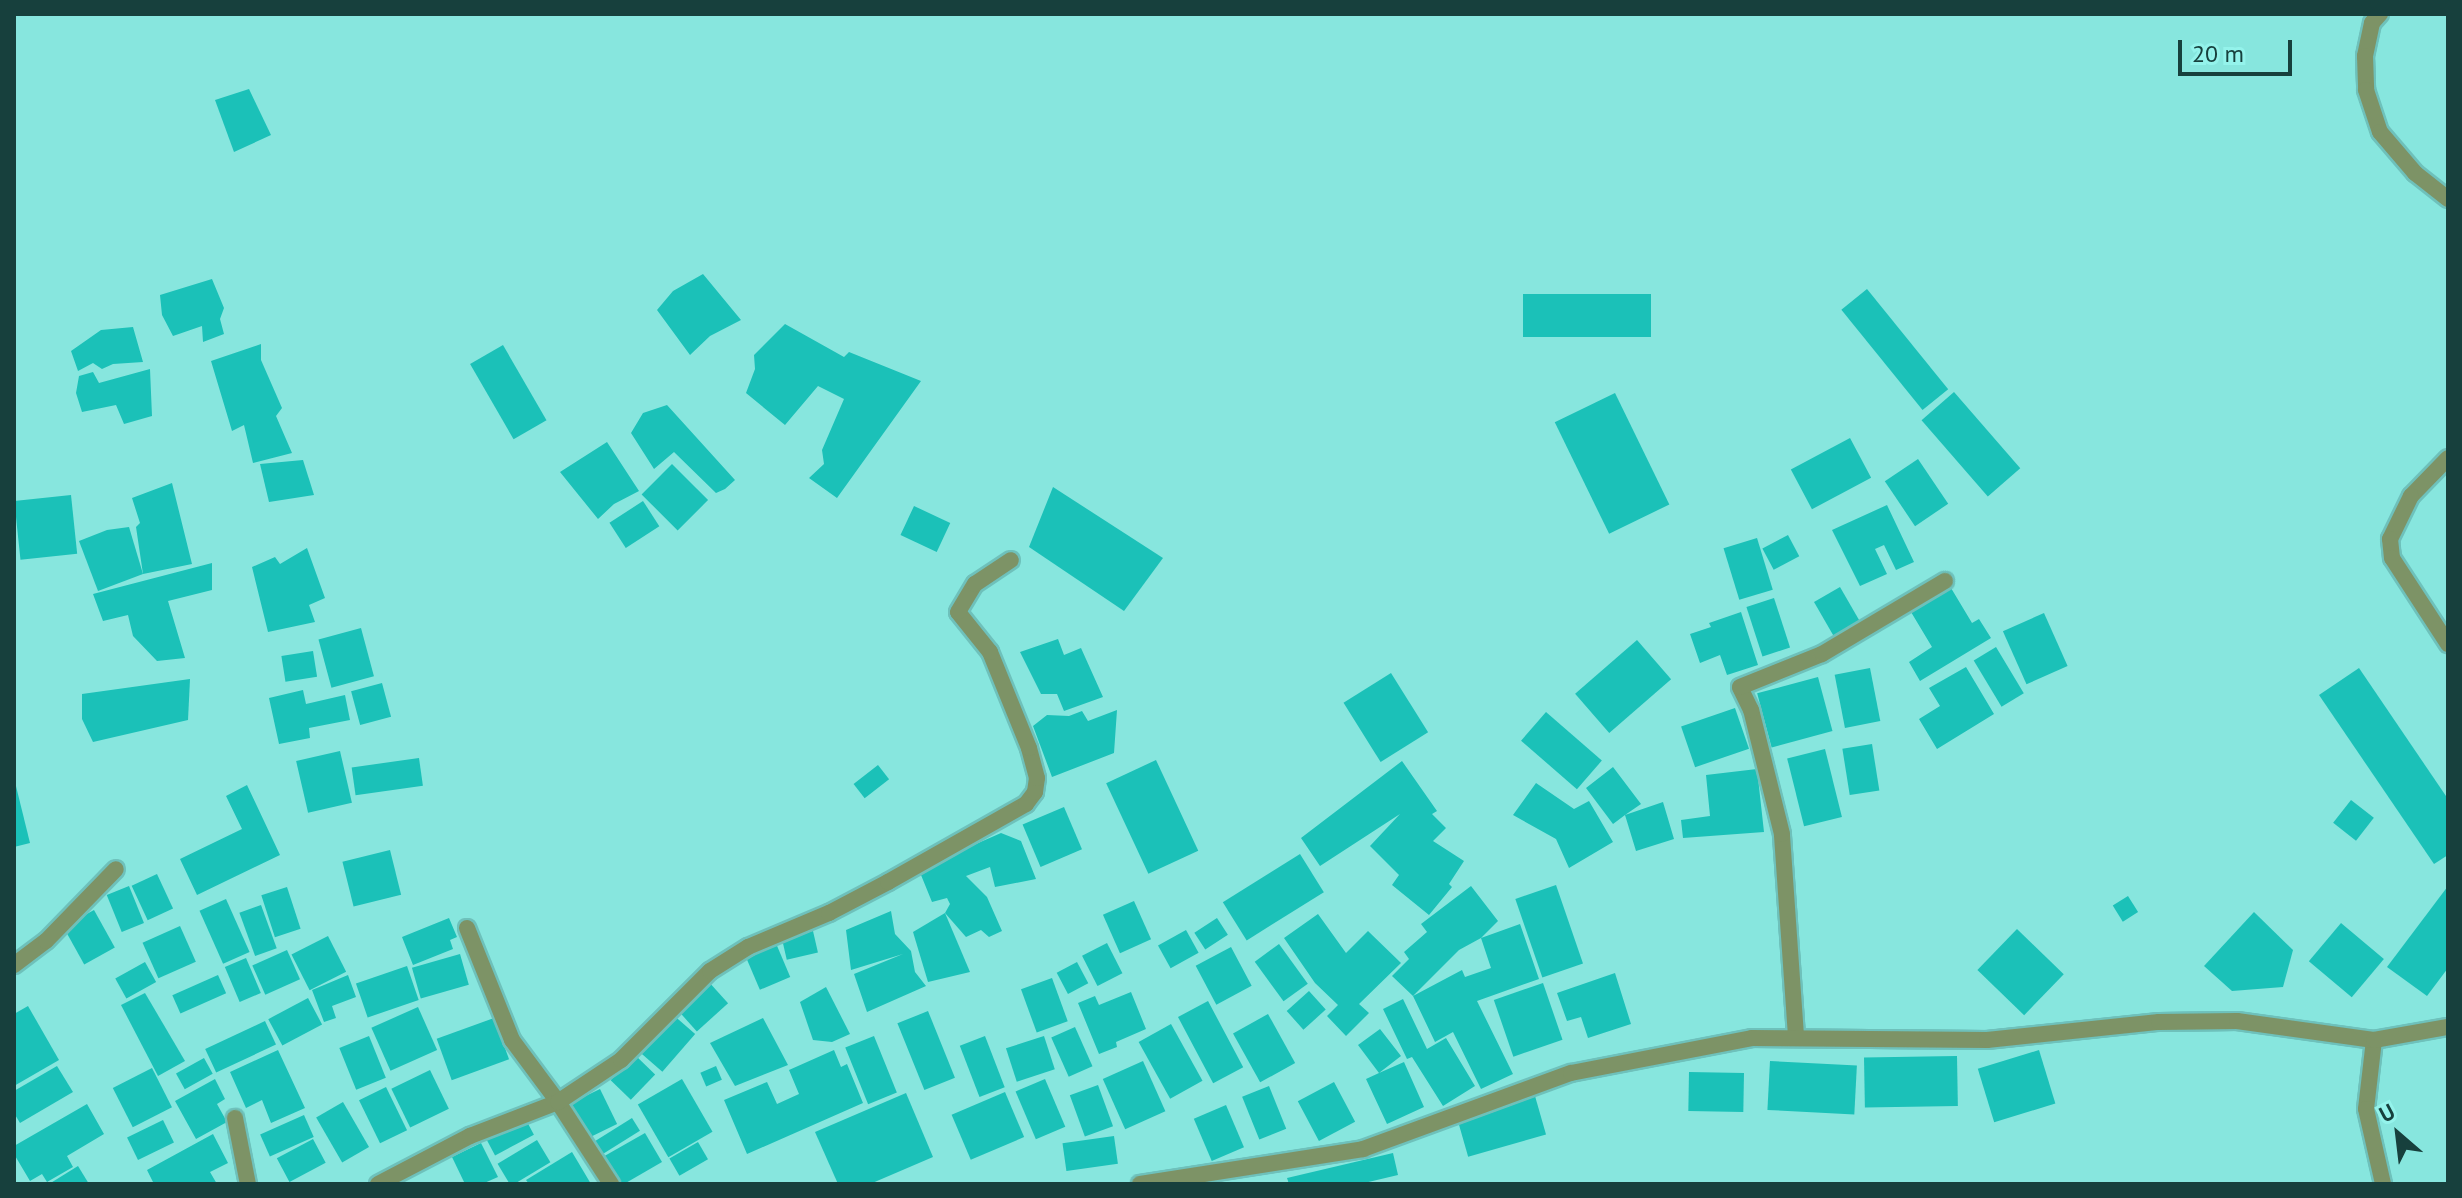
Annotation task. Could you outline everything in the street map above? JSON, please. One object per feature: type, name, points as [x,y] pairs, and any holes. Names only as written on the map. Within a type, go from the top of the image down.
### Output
[{"type":"street","points":[[2380,14],[2372,23],[2365,67],[2366,90],[2380,132],[2415,173],[2448,199]]},
{"type":"street","points":[[2446,639],[2392,558],[2390,539],[2411,496],[2448,458]]},
{"type":"street","points":[[378,1184],[470,1136],[558,1102],[621,1060],[710,971],[748,947],[829,913],[888,882],[1026,804],[1035,792],[1037,778],[1029,748],[990,652],[958,612],[975,584],[1011,560]]},
{"type":"street","points":[[1796,1036],[1782,834],[1751,710],[1740,687],[1822,654],[1945,581]]},
{"type":"street","points":[[14,965],[46,941],[116,869]]},
{"type":"street","points":[[467,928],[512,1040],[558,1102],[611,1184]]},
{"type":"street","points":[[1140,1184],[1363,1149],[1571,1073],[1752,1038],[1987,1040],[2159,1022],[2237,1021],[2374,1040],[2448,1027]]},
{"type":"street","points":[[2374,1040],[2366,1109],[2383,1184]]},
{"type":"street","points":[[235,1118],[248,1184]]},
{"type":"building","points":[[249,89],[271,135],[234,152],[215,100]]},
{"type":"building","points":[[703,274],[741,320],[710,336],[690,355],[657,310],[673,291]]},
{"type":"building","points":[[212,279],[224,308],[220,319],[224,334],[203,342],[202,326],[173,336],[162,315],[160,295]]},
{"type":"building","points":[[1867,289],[1948,389],[1923,410],[1841,310]]},
{"type":"building","points":[[1523,294],[1651,294],[1651,337],[1523,337]]},
{"type":"building","points":[[785,324],[844,357],[849,352],[921,381],[837,498],[809,478],[824,464],[822,450],[844,399],[818,386],[785,425],[746,393],[755,369],[754,355]]},
{"type":"building","points":[[133,327],[143,362],[113,364],[102,369],[93,363],[78,371],[71,351],[101,330]]},
{"type":"building","points":[[261,344],[261,360],[282,408],[276,416],[292,453],[253,463],[244,425],[232,431],[211,361]]},
{"type":"building","points":[[503,345],[546,420],[514,439],[470,364]]},
{"type":"building","points":[[150,369],[152,416],[124,424],[116,405],[82,412],[76,393],[79,376],[93,372],[99,383]]},
{"type":"building","points":[[1954,392],[2020,468],[1988,496],[1922,420]]},
{"type":"building","points":[[1615,393],[1669,504],[1609,534],[1555,422]]},
{"type":"building","points":[[667,405],[735,480],[725,489],[716,493],[674,452],[654,469],[631,433],[643,413]]},
{"type":"building","points":[[1850,438],[1871,478],[1812,509],[1791,469]]},
{"type":"building","points":[[607,442],[639,491],[614,504],[598,519],[560,472]]},
{"type":"building","points":[[1918,459],[1948,504],[1915,526],[1885,481]]},
{"type":"building","points":[[303,460],[314,495],[269,502],[260,464]]},
{"type":"building","points":[[672,464],[708,500],[678,530],[642,494]]},
{"type":"building","points":[[172,483],[192,564],[143,574],[136,527],[140,523],[132,498]]},
{"type":"building","points":[[1053,487],[1163,558],[1124,611],[1029,547]]},
{"type":"building","points":[[71,495],[77,554],[20,560],[14,501]]},
{"type":"building","points":[[643,501],[659,526],[626,548],[609,523]]},
{"type":"building","points":[[1887,505],[1914,562],[1896,570],[1884,545],[1875,549],[1887,574],[1860,586],[1832,530]]},
{"type":"building","points":[[914,506],[950,523],[937,552],[900,535]]},
{"type":"building","points":[[129,527],[143,574],[98,591],[79,541],[107,530]]},
{"type":"building","points":[[1788,535],[1799,556],[1774,570],[1762,549]]},
{"type":"building","points":[[1757,538],[1773,590],[1739,600],[1724,548]]},
{"type":"building","points":[[307,548],[325,598],[309,605],[315,622],[268,632],[252,567],[275,557],[280,564]]},
{"type":"building","points":[[212,563],[212,590],[168,601],[185,658],[157,661],[133,636],[128,615],[103,621],[93,594]]},
{"type":"building","points":[[1840,587],[1862,624],[1836,639],[1814,602]]},
{"type":"building","points":[[1951,588],[1972,623],[1979,619],[1991,638],[1920,681],[1909,662],[1932,647],[1911,612]]},
{"type":"building","points":[[1774,598],[1790,647],[1762,656],[1746,607]]},
{"type":"building","points":[[1741,612],[1758,665],[1727,675],[1720,655],[1700,663],[1690,634],[1711,627],[1709,623]]},
{"type":"building","points":[[2044,613],[2068,666],[2026,684],[2003,631]]},
{"type":"building","points":[[361,628],[374,676],[331,688],[318,639]]},
{"type":"building","points":[[1058,639],[1064,655],[1081,648],[1103,697],[1064,711],[1057,694],[1041,694],[1020,652]]},
{"type":"building","points":[[1637,640],[1671,679],[1609,733],[1575,694]]},
{"type":"building","points":[[1996,647],[2024,693],[2002,707],[1974,660]]},
{"type":"building","points":[[313,651],[317,677],[285,682],[281,656]]},
{"type":"building","points":[[1966,667],[1994,714],[1937,749],[1919,719],[1940,706],[1929,688]]},
{"type":"building","points":[[1870,668],[1880,721],[1845,728],[1835,675]]},
{"type":"building","points":[[2359,668],[2448,799],[2448,855],[2434,864],[2319,695]]},
{"type":"building","points":[[1391,673],[1428,732],[1381,762],[1344,703]]},
{"type":"building","points":[[1818,677],[1832,731],[1772,747],[1757,693]]},
{"type":"building","points":[[190,679],[188,720],[93,742],[82,719],[82,694]]},
{"type":"building","points":[[382,683],[391,717],[360,725],[351,691]]},
{"type":"building","points":[[303,690],[306,704],[345,695],[350,720],[309,728],[310,738],[279,744],[269,698]]},
{"type":"building","points":[[1735,708],[1749,749],[1695,767],[1681,727]]},
{"type":"building","points":[[1117,710],[1114,753],[1052,777],[1033,726],[1047,715],[1069,716],[1082,711],[1088,721]]},
{"type":"building","points":[[1546,712],[1602,761],[1577,789],[1521,741]]},
{"type":"building","points":[[1872,744],[1879,790],[1850,795],[1842,749]]},
{"type":"building","points":[[1825,749],[1842,817],[1804,826],[1787,758]]},
{"type":"building","points":[[340,751],[352,803],[308,813],[296,761]]},
{"type":"building","points":[[419,758],[423,786],[356,795],[352,767]]},
{"type":"building","points":[[1156,760],[1198,851],[1148,874],[1106,783]]},
{"type":"building","points":[[1402,761],[1437,811],[1432,814],[1446,828],[1433,841],[1464,861],[1449,884],[1452,887],[1429,915],[1392,885],[1399,875],[1370,846],[1400,814],[1320,866],[1301,838]]},
{"type":"building","points":[[878,765],[889,779],[865,798],[854,784]]},
{"type":"building","points":[[1613,767],[1641,804],[1613,824],[1586,788]]},
{"type":"building","points":[[1757,769],[1764,832],[1683,838],[1681,820],[1710,816],[1706,775]]},
{"type":"building","points":[[14,778],[30,843],[14,847]]},
{"type":"building","points":[[1536,783],[1574,809],[1589,801],[1613,842],[1569,868],[1556,839],[1513,815]]},
{"type":"building","points":[[247,785],[280,855],[197,895],[180,859],[242,829],[226,796]]},
{"type":"building","points":[[2351,800],[2374,818],[2356,841],[2333,823]]},
{"type":"building","points":[[1663,802],[1674,839],[1636,851],[1625,815]]},
{"type":"building","points":[[1064,807],[1082,849],[1041,867],[1023,825]]},
{"type":"building","points":[[1001,833],[1021,841],[1036,879],[995,887],[990,867],[966,876],[987,897],[1002,931],[989,937],[981,930],[966,937],[945,913],[950,904],[947,898],[932,902],[921,875],[935,862]]},
{"type":"building","points":[[390,850],[401,895],[354,906],[342,862]]},
{"type":"building","points":[[1300,854],[1324,892],[1247,940],[1223,902]]},
{"type":"building","points":[[157,874],[173,908],[148,920],[132,886]]},
{"type":"building","points":[[1556,885],[1583,963],[1542,977],[1515,899]]},
{"type":"building","points":[[129,886],[144,923],[122,932],[107,895]]},
{"type":"building","points":[[1471,886],[1498,921],[1481,938],[1459,950],[1413,996],[1392,976],[1409,959],[1404,952],[1427,932],[1421,924]]},
{"type":"building","points":[[2448,886],[2448,968],[2427,996],[2387,967]]},
{"type":"building","points":[[287,887],[301,929],[275,937],[261,895]]},
{"type":"building","points":[[2128,896],[2138,912],[2123,922],[2113,906]]},
{"type":"building","points":[[226,899],[250,952],[223,964],[200,911]]},
{"type":"building","points":[[1134,901],[1151,939],[1120,953],[1103,915]]},
{"type":"building","points":[[261,905],[277,948],[255,956],[239,913]]},
{"type":"building","points":[[94,910],[115,948],[84,965],[63,927]]},
{"type":"building","points":[[891,911],[895,934],[911,951],[915,972],[926,986],[867,1012],[854,974],[903,954],[851,970],[846,930]]},
{"type":"building","points":[[2254,912],[2293,950],[2283,987],[2232,991],[2204,966]]},
{"type":"building","points":[[945,913],[970,972],[928,982],[913,932]]},
{"type":"building","points":[[1318,914],[1346,953],[1368,931],[1401,963],[1359,1004],[1369,1013],[1346,1036],[1327,1016],[1338,1005],[1315,983],[1284,938]]},
{"type":"building","points":[[449,918],[457,937],[450,940],[453,949],[413,965],[402,937]]},
{"type":"building","points":[[1217,918],[1228,935],[1205,949],[1194,933]]},
{"type":"building","points":[[2341,923],[2384,959],[2352,997],[2309,961]]},
{"type":"building","points":[[1520,924],[1539,979],[1477,1001],[1513,1074],[1481,1089],[1453,1032],[1435,1042],[1413,996],[1462,970],[1465,977],[1491,968],[1481,938]]},
{"type":"building","points":[[180,926],[196,962],[158,978],[143,943]]},
{"type":"building","points":[[2017,929],[2064,974],[2024,1015],[1977,970]]},
{"type":"building","points":[[1186,930],[1199,953],[1171,968],[1158,946]]},
{"type":"building","points":[[813,931],[818,952],[787,960],[782,938]]},
{"type":"building","points":[[328,936],[346,972],[310,990],[291,955]]},
{"type":"building","points":[[775,941],[790,977],[760,990],[745,954]]},
{"type":"building","points":[[1107,943],[1122,973],[1097,986],[1082,956]]},
{"type":"building","points":[[1279,944],[1308,984],[1284,1001],[1255,962]]},
{"type":"building","points":[[1231,947],[1252,986],[1216,1005],[1196,966]]},
{"type":"building","points":[[287,950],[300,979],[265,995],[252,965]]},
{"type":"building","points":[[460,954],[469,985],[421,999],[412,968]]},
{"type":"building","points":[[246,958],[261,993],[240,1002],[225,967]]},
{"type":"building","points":[[145,962],[156,982],[126,999],[115,978]]},
{"type":"building","points":[[1077,962],[1088,983],[1068,994],[1057,973]]},
{"type":"building","points":[[407,966],[419,1000],[368,1018],[356,984]]},
{"type":"building","points":[[1615,973],[1631,1024],[1588,1038],[1581,1017],[1567,1021],[1557,993]]},
{"type":"building","points":[[218,975],[226,993],[180,1014],[172,995]]},
{"type":"building","points":[[348,975],[356,997],[332,1006],[336,1018],[324,1022],[312,990]]},
{"type":"building","points":[[1052,978],[1068,1021],[1037,1033],[1021,989]]},
{"type":"building","points":[[708,981],[728,1003],[697,1031],[677,1009]]},
{"type":"building","points":[[1543,983],[1563,1040],[1513,1057],[1494,1000]]},
{"type":"building","points":[[826,987],[850,1034],[832,1042],[813,1040],[800,1002]]},
{"type":"building","points":[[1309,991],[1326,1010],[1303,1030],[1287,1011]]},
{"type":"building","points":[[1131,992],[1146,1029],[1116,1042],[1117,1047],[1099,1054],[1078,1003],[1095,996],[1099,1005]]},
{"type":"building","points":[[145,993],[185,1061],[158,1076],[121,1005]]},
{"type":"building","points":[[308,998],[322,1024],[282,1046],[268,1019]]},
{"type":"building","points":[[1403,999],[1427,1049],[1446,1038],[1475,1086],[1443,1106],[1412,1057],[1407,1059],[1383,1009]]},
{"type":"building","points":[[1208,1001],[1243,1067],[1213,1083],[1178,1017]]},
{"type":"building","points":[[28,1006],[59,1060],[14,1086],[14,1014]]},
{"type":"building","points":[[418,1007],[437,1050],[391,1071],[371,1028]]},
{"type":"building","points":[[928,1011],[955,1078],[924,1090],[897,1023]]},
{"type":"building","points":[[671,1013],[695,1034],[662,1072],[638,1051]]},
{"type":"building","points":[[1268,1014],[1295,1063],[1260,1082],[1233,1033]]},
{"type":"building","points":[[494,1018],[509,1059],[452,1080],[437,1039]]},
{"type":"building","points":[[763,1018],[788,1065],[735,1086],[710,1043]]},
{"type":"building","points":[[265,1021],[276,1045],[216,1072],[205,1049]]},
{"type":"building","points":[[1171,1024],[1203,1081],[1170,1099],[1139,1042]]},
{"type":"building","points":[[1075,1027],[1092,1066],[1069,1077],[1051,1038]]},
{"type":"building","points":[[1380,1029],[1401,1056],[1379,1073],[1358,1045]]},
{"type":"building","points":[[369,1036],[386,1078],[356,1090],[339,1048]]},
{"type":"building","points":[[874,1036],[897,1093],[868,1104],[845,1048]]},
{"type":"building","points":[[985,1036],[1005,1087],[980,1097],[960,1046]]},
{"type":"building","points":[[1044,1036],[1055,1069],[1017,1082],[1006,1048]]},
{"type":"building","points":[[278,1050],[305,1108],[271,1123],[262,1100],[246,1108],[230,1072]]},
{"type":"building","points":[[834,1050],[841,1067],[847,1064],[863,1103],[747,1154],[724,1100],[767,1082],[777,1104],[799,1094],[789,1070]]},
{"type":"building","points":[[2039,1050],[2055,1104],[1994,1122],[1978,1069]]},
{"type":"building","points":[[635,1055],[655,1074],[631,1100],[611,1080]]},
{"type":"building","points":[[1957,1056],[1958,1106],[1865,1108],[1864,1058]]},
{"type":"building","points":[[204,1058],[213,1074],[185,1089],[176,1074]]},
{"type":"building","points":[[1143,1061],[1165,1111],[1125,1129],[1103,1079]]},
{"type":"building","points":[[1770,1061],[1857,1066],[1854,1114],[1767,1110]]},
{"type":"building","points":[[1404,1062],[1424,1107],[1387,1124],[1366,1079]]},
{"type":"building","points":[[57,1066],[73,1092],[20,1123],[14,1113],[14,1091]]},
{"type":"building","points":[[716,1066],[722,1080],[706,1086],[700,1073]]},
{"type":"building","points":[[152,1068],[172,1107],[133,1127],[113,1088]]},
{"type":"building","points":[[430,1070],[449,1109],[410,1127],[391,1089]]},
{"type":"building","points":[[1689,1072],[1744,1073],[1743,1112],[1688,1111]]},
{"type":"building","points":[[215,1079],[225,1099],[217,1104],[227,1122],[196,1139],[175,1101]]},
{"type":"building","points":[[682,1079],[712,1132],[668,1157],[638,1104]]},
{"type":"building","points":[[1045,1079],[1065,1127],[1036,1139],[1016,1092]]},
{"type":"building","points":[[1334,1082],[1355,1122],[1319,1141],[1298,1101]]},
{"type":"building","points":[[1098,1085],[1113,1126],[1085,1137],[1070,1095]]},
{"type":"building","points":[[1269,1086],[1286,1129],[1259,1140],[1242,1097]]},
{"type":"building","points":[[386,1087],[407,1130],[380,1143],[359,1100]]},
{"type":"building","points":[[600,1089],[617,1124],[585,1140],[568,1105]]},
{"type":"building","points":[[1005,1092],[1024,1137],[971,1160],[952,1115]]},
{"type":"building","points":[[906,1093],[933,1157],[870,1184],[838,1184],[815,1132]]},
{"type":"building","points":[[1535,1096],[1546,1134],[1468,1157],[1457,1118]]},
{"type":"building","points":[[343,1102],[369,1147],[342,1163],[316,1118]]},
{"type":"building","points":[[87,1104],[104,1134],[67,1156],[73,1167],[47,1182],[42,1174],[30,1181],[14,1154],[14,1146]]},
{"type":"building","points":[[1226,1105],[1244,1147],[1212,1161],[1194,1119]]},
{"type":"building","points":[[304,1115],[314,1137],[270,1156],[260,1135]]},
{"type":"building","points":[[525,1118],[534,1135],[495,1155],[486,1139]]},
{"type":"building","points":[[632,1118],[640,1131],[598,1157],[590,1144]]},
{"type":"building","points":[[163,1120],[174,1142],[138,1160],[127,1138]]},
{"type":"building","points":[[645,1133],[662,1162],[624,1184],[616,1184],[601,1158]]},
{"type":"building","points":[[213,1134],[228,1163],[210,1172],[217,1184],[154,1184],[147,1170]]},
{"type":"building","points":[[1114,1136],[1118,1164],[1066,1171],[1063,1143]]},
{"type":"building","points":[[313,1139],[326,1163],[289,1182],[277,1158]]},
{"type":"building","points":[[537,1140],[550,1162],[514,1184],[510,1184],[498,1164]]},
{"type":"building","points":[[698,1142],[708,1159],[679,1176],[669,1158]]},
{"type":"building","points":[[481,1143],[498,1177],[482,1184],[465,1184],[452,1157]]},
{"type":"building","points":[[572,1152],[591,1184],[529,1184],[526,1180]]},
{"type":"building","points":[[1393,1153],[1398,1175],[1360,1184],[1289,1184],[1287,1178]]},
{"type":"building","points":[[78,1166],[89,1184],[49,1184]]}]
